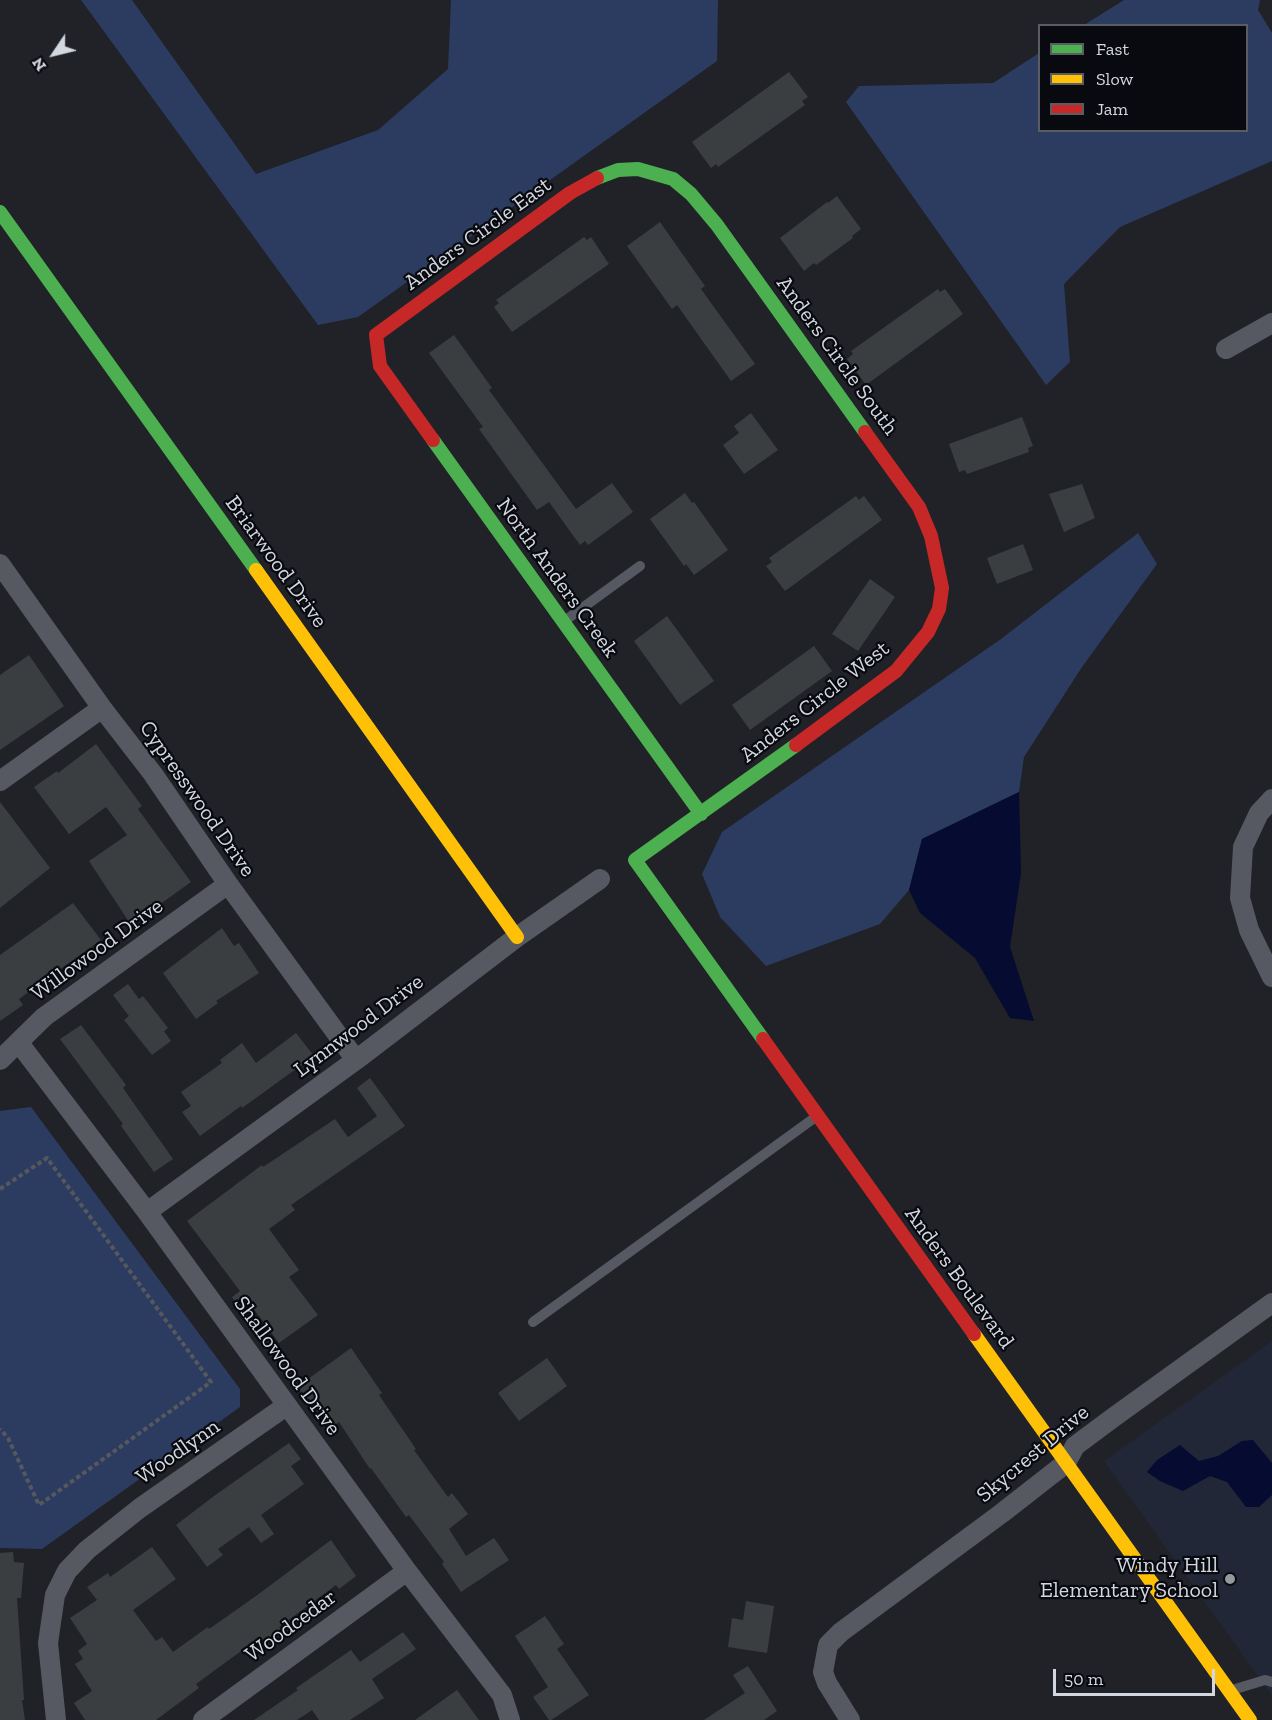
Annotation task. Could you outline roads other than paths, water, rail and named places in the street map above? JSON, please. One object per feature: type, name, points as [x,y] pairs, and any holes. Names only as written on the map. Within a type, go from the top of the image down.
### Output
[{"type":"street","name":"Anders Circle East","points":[[380,366],[376,335],[570,193],[598,177],[618,170],[638,169]]},
{"type":"street","name":"Anders Circle South","points":[[638,169],[673,179],[691,194],[717,225],[919,507],[931,536],[942,588],[939,609]]},
{"type":"street","name":"Briarwood Drive","points":[[0,212],[517,937]]},
{"type":"street","points":[[1226,349],[1272,323]]},
{"type":"street","name":"North Anders Creek","points":[[380,366],[700,814]]},
{"type":"street","name":"Cypresswood Drive","points":[[0,564],[102,708],[153,774],[228,884],[356,1060]]},
{"type":"street","name":"Anders Circle West","points":[[635,860],[896,671],[928,632],[939,609]]},
{"type":"street","points":[[0,781],[102,708]]},
{"type":"street","points":[[1272,799],[1259,813],[1243,847],[1239,898],[1249,930],[1272,976]]},
{"type":"street","name":"Anders Boulevard","points":[[635,860],[1250,1720]]},
{"type":"street","name":"Lynnwood Drive","points":[[147,1212],[356,1060],[517,937],[600,879]]},
{"type":"street","name":"Willowood Drive","points":[[0,1060],[44,1017],[228,884]]},
{"type":"street","name":"Shallowood Drive","points":[[19,1043],[147,1212],[286,1406],[502,1695],[510,1720]]},
{"type":"street","name":"Skycrest Drive","points":[[850,1720],[827,1683],[823,1672],[828,1645],[841,1632],[1002,1513],[1065,1462],[1076,1446],[1272,1303]]},
{"type":"street","name":"Woodlynn","points":[[56,1720],[48,1643],[55,1595],[67,1571],[87,1550],[140,1509],[286,1406]]},
{"type":"street","name":"Woodcedar","points":[[203,1720],[407,1570]]},
{"type":"lane","points":[[563,622],[640,566]]},
{"type":"lane","points":[[534,1322],[817,1115]]},
{"type":"lane","points":[[1230,1691],[1266,1680],[1272,1682]]},
{"type":"place","name":"Windy Hill Elementary School","points":[[1230,1579]]}]
